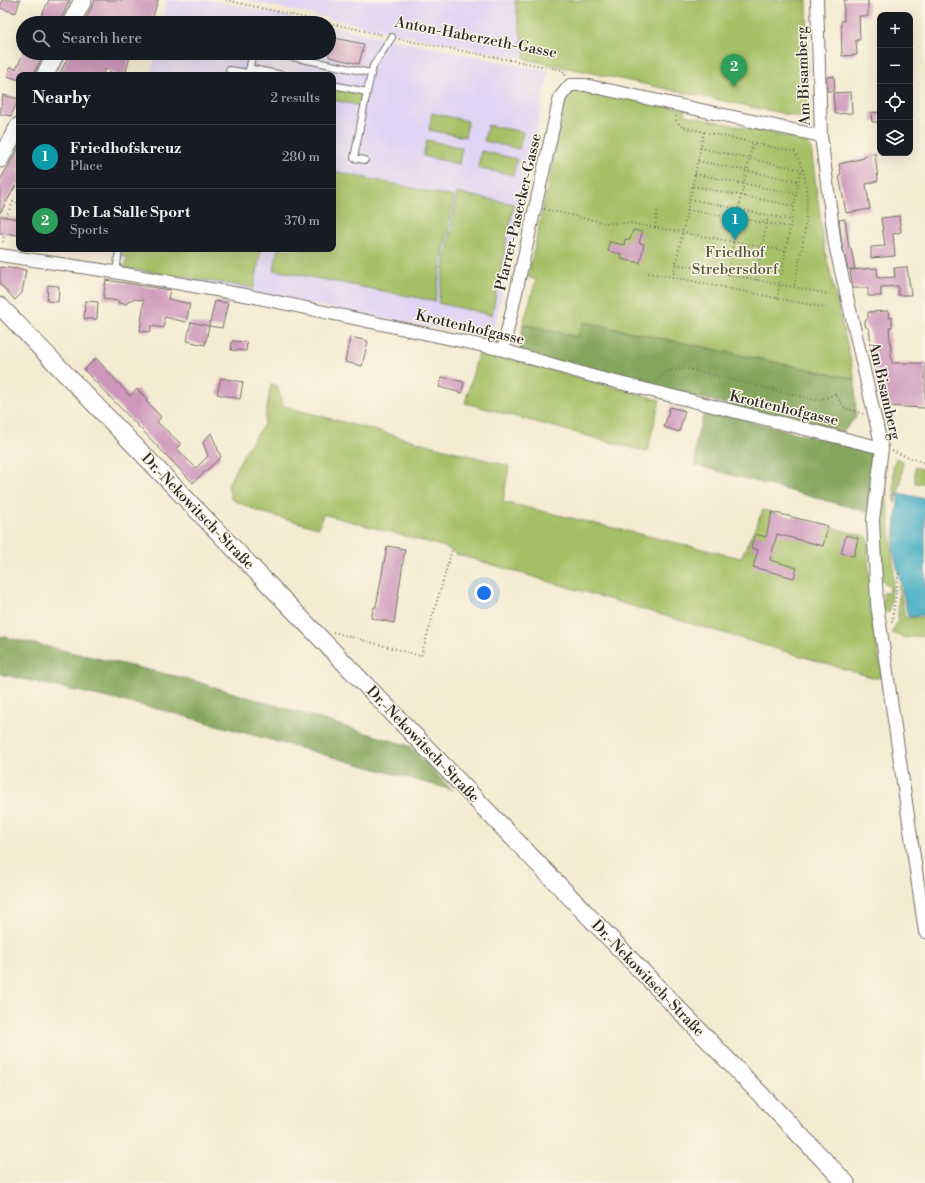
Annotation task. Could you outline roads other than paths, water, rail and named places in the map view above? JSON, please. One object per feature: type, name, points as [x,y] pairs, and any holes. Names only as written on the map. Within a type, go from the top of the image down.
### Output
[{"type":"main road","points":[[75,16],[83,0]]},
{"type":"main road","points":[[46,72],[52,60]]},
{"type":"main road","points":[[0,159],[16,131]]},
{"type":"main road","name":"Dr.-Nekowitsch-Straße","points":[[0,306],[846,1183]]},
{"type":"street","name":"Am Bisamberg","points":[[817,0],[821,136],[835,244],[882,448],[873,520],[877,604],[925,932]]},
{"type":"street","name":"Pfarrer-Pasecker-Gasse","points":[[503,350],[560,97],[570,85],[585,84],[821,136]]},
{"type":"street","name":"Krottenhofgasse","points":[[0,255],[250,296],[503,350],[652,391],[882,448]]},
{"type":"lane","points":[[365,160],[354,158],[371,73],[373,66],[392,37]]},
{"type":"lane","points":[[244,72],[250,60]]},
{"type":"lane","points":[[307,60],[371,73]]},
{"type":"lane","points":[[229,70],[244,72],[253,69],[268,72]]},
{"type":"lane","points":[[336,86],[367,92]]},
{"type":"lane","points":[[116,274],[120,252]]},
{"type":"water","points":[[899,493],[925,499],[925,615],[908,617],[893,549]]},
{"type":"place","name":"De La Salle Sport","points":[[734,87]]},
{"type":"place","name":"Friedhofskreuz","points":[[735,240]]},
{"type":"park label","name":"Friedhof Strebersdorf","points":[[735,260]]}]
